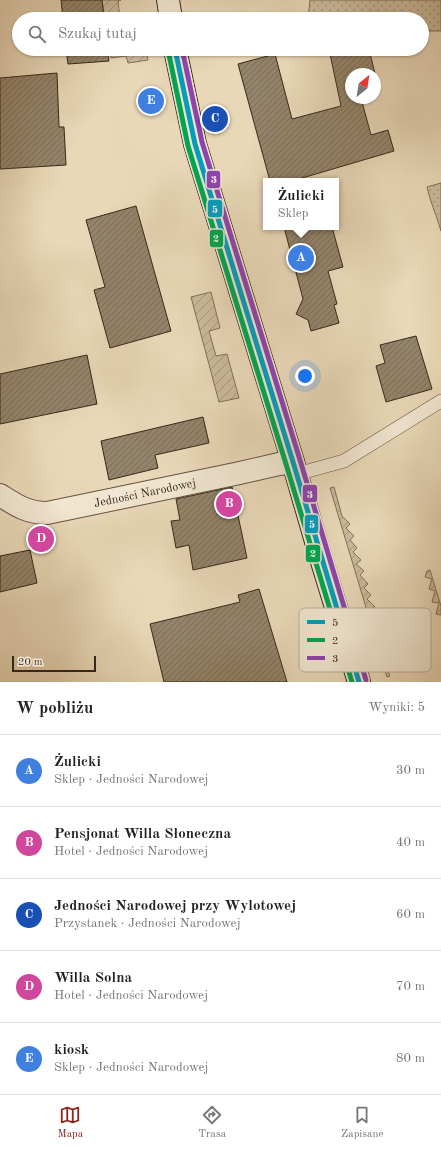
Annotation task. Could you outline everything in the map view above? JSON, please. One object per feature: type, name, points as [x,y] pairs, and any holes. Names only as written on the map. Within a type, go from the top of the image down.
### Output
[{"type":"street","points":[[168,0],[170,12]]},
{"type":"street","points":[[177,56],[195,144],[295,468],[336,608]]},
{"type":"street","name":"Jedności Narodowej","points":[[0,495],[22,508],[35,513],[47,513],[279,464],[295,468]]},
{"type":"street","points":[[356,672],[359,682]]},
{"type":"lane","points":[[295,468],[344,461],[441,401]]},
{"type":"shaded area","points":[[102,0],[121,0],[118,1],[119,12],[104,12]]},
{"type":"shaded area","points":[[310,0],[441,0],[441,31],[429,31],[429,12],[309,12]]},
{"type":"shaded area","points":[[111,56],[126,56],[111,58]]},
{"type":"shaded area","points":[[126,56],[147,56],[148,60],[128,63]]},
{"type":"shaded area","points":[[441,183],[441,231],[427,187]]},
{"type":"shaded area","points":[[211,292],[220,328],[209,331],[216,356],[227,354],[239,398],[219,402],[191,297]]},
{"type":"shaded area","points":[[334,487],[342,516],[350,524],[346,528],[354,536],[350,540],[357,548],[353,552],[361,560],[356,564],[364,571],[360,575],[368,584],[364,588],[371,595],[367,599],[375,607],[374,608],[366,608],[330,488]]},
{"type":"shaded area","points":[[430,570],[441,606],[441,615],[436,614],[439,603],[432,602],[435,591],[429,589],[432,579],[425,577],[427,571]]},
{"type":"shaded area","points":[[385,672],[388,672],[390,676],[387,677]]},
{"type":"building","points":[[61,0],[102,0],[103,12],[62,12]]},
{"type":"building","points":[[67,56],[108,56],[109,61],[68,64]]},
{"type":"building","points":[[268,56],[276,56],[292,119],[341,106],[330,56],[371,56],[374,68],[345,68],[345,104],[363,104],[371,135],[388,130],[394,151],[302,178],[269,178],[238,64]]},
{"type":"building","points":[[57,73],[59,127],[64,127],[66,165],[0,169],[0,78]]},
{"type":"building","points":[[136,206],[171,331],[110,348],[94,290],[105,287],[86,220]]},
{"type":"building","points":[[285,230],[333,230],[343,267],[328,271],[337,304],[334,305],[339,323],[311,331],[308,320],[296,314],[303,299]]},
{"type":"building","points":[[416,336],[432,389],[386,402],[376,366],[385,363],[380,345]]},
{"type":"building","points":[[87,355],[97,404],[0,424],[0,374]]},
{"type":"building","points":[[203,417],[209,443],[155,455],[158,468],[109,480],[101,441]]},
{"type":"building","points":[[232,487],[247,558],[193,570],[189,545],[176,548],[171,521],[180,520],[176,499]]},
{"type":"building","points":[[30,550],[37,583],[0,592],[0,556]]},
{"type":"building","points":[[259,589],[287,682],[164,682],[150,624],[240,602],[238,595]]},
{"type":"transit line","name":"2","points":[[169,56],[188,146],[330,608]]},
{"type":"transit line","name":"5","points":[[176,56],[195,144],[337,608]]},
{"type":"transit line","name":"3","points":[[184,56],[202,142],[344,608]]},
{"type":"transit line","name":"2","points":[[349,672],[352,682]]},
{"type":"transit line","name":"5","points":[[356,672],[359,682]]},
{"type":"transit line","name":"3","points":[[364,672],[366,680]]},
{"type":"place","name":"kiosk","points":[[151,101]]},
{"type":"place","name":"Jedności Narodowej przy Wylotowej","points":[[215,119]]},
{"type":"place","name":"Żulicki","points":[[301,258]]},
{"type":"place","name":"Pensjonat Willa Słoneczna","points":[[229,504]]},
{"type":"place","name":"Willa Solna","points":[[41,539]]}]
